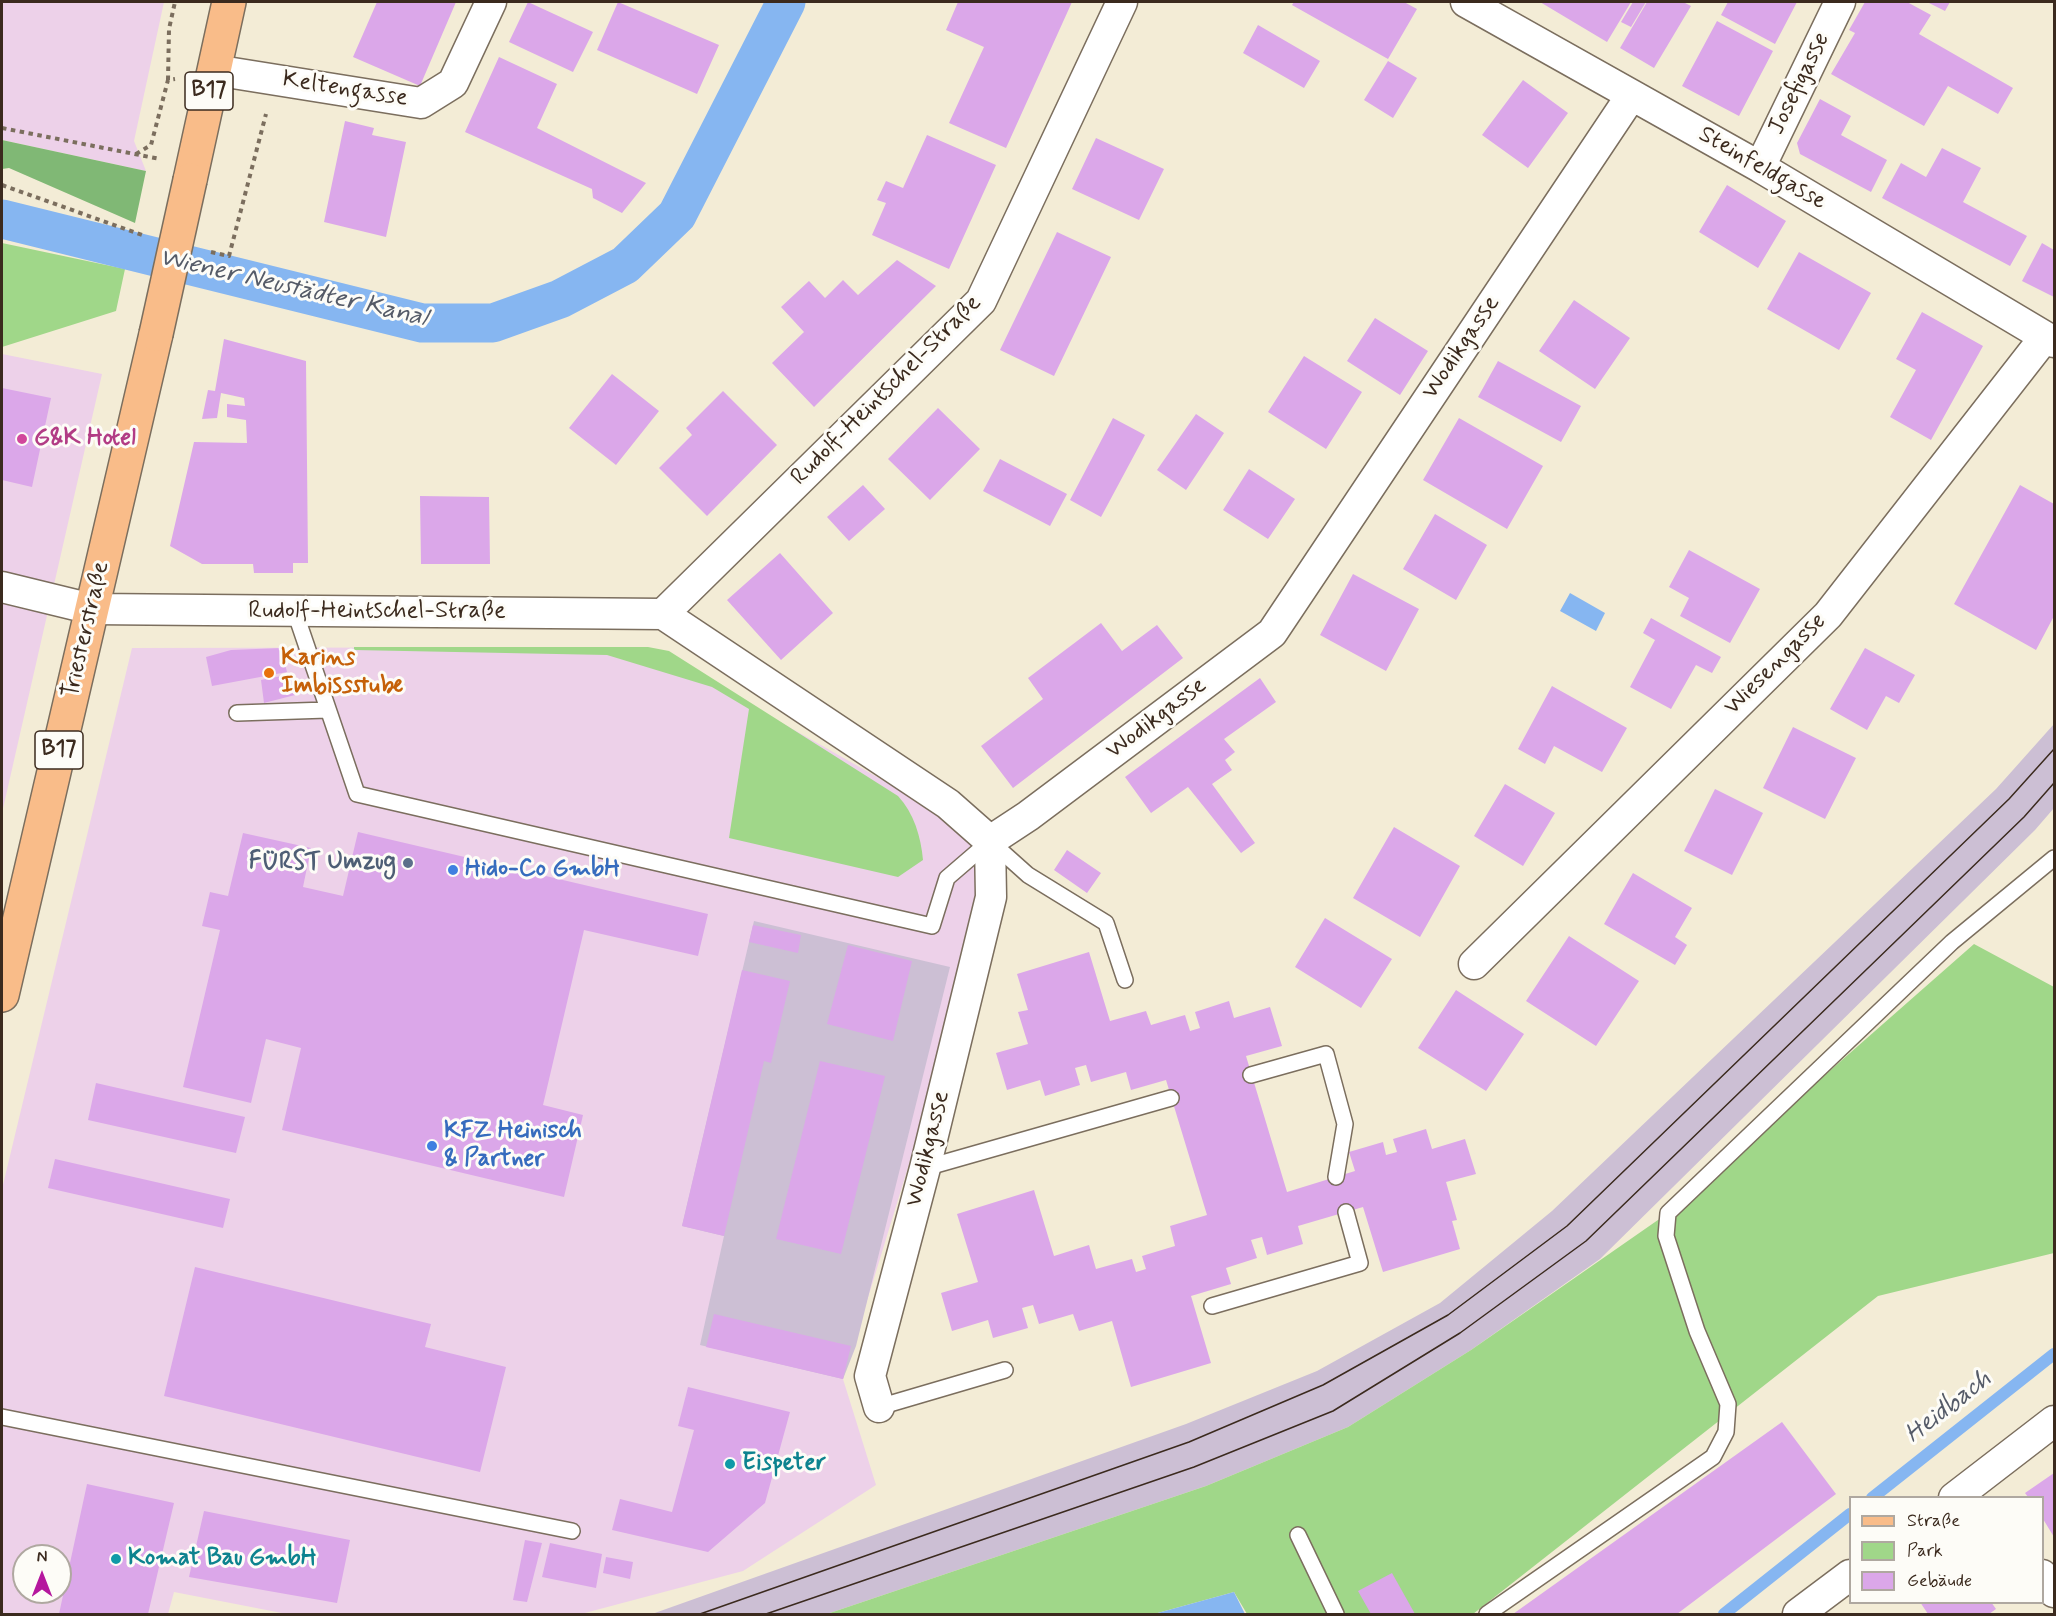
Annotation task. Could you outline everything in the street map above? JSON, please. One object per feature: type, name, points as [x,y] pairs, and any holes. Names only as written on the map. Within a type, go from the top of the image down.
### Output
[{"type":"main road","name":"B17","points":[[191,173],[229,2]]},
{"type":"main road","name":"Triesterstraße","points":[[2,995],[156,334],[191,173]]},
{"type":"street","name":"Keltengasse","points":[[213,70],[421,103],[453,82],[491,2]]},
{"type":"street","name":"Rudolf-Heintschel-Straße","points":[[2,587],[92,609],[663,614],[981,301],[1122,2]]},
{"type":"street","name":"Steinfeldgasse","points":[[1466,2],[1760,167],[2050,339]]},
{"type":"street","name":"Josefigasse","points":[[1760,167],[1840,2]]},
{"type":"street","name":"Wodikgasse","points":[[879,1407],[870,1376],[925,1168],[991,897],[990,841],[1028,816],[1272,633],[1631,96]]},
{"type":"street","name":"Wiesengasse","points":[[1474,964],[1828,615],[2050,339]]},
{"type":"street","points":[[663,614],[948,804],[990,841]]},
{"type":"street","points":[[1972,1492],[2055,1421]]},
{"type":"street","points":[[1798,1614],[1849,1576]]},
{"type":"street","points":[[2044,1576],[2055,1592]]},
{"type":"lane","points":[[295,612],[357,794],[932,926],[947,878],[990,841],[1028,875],[1106,923],[1125,980]]},
{"type":"lane","points":[[237,713],[327,710]]},
{"type":"lane","points":[[1487,1614],[1713,1457],[1726,1432],[1728,1404],[1697,1331],[1666,1236],[1668,1213],[1952,942],[2055,858]]},
{"type":"lane","points":[[1251,1075],[1326,1054],[1345,1124],[1336,1177]]},
{"type":"lane","points":[[925,1168],[1171,1098]]},
{"type":"lane","points":[[1212,1306],[1360,1263],[1346,1212]]},
{"type":"lane","points":[[879,1407],[1005,1370]]},
{"type":"lane","points":[[2,1417],[572,1531]]},
{"type":"lane","points":[[1298,1534],[1336,1614]]},
{"type":"path","points":[[168,80],[169,29],[175,2]]},
{"type":"path","points":[[207,251],[230,256],[264,123]]},
{"type":"path","points":[[2,128],[191,173]]},
{"type":"path","points":[[2,185],[126,232],[149,237]]},
{"type":"shaded area","points":[[2,2],[164,2],[134,141],[146,171],[2,140]]},
{"type":"shaded area","points":[[2,354],[102,374],[2,813]]},
{"type":"shaded area","points":[[648,647],[990,841],[991,897],[843,1379],[876,1485],[743,1571],[581,1614],[287,1614],[174,1592],[168,1614],[2,1614],[2,1189],[132,648]]},
{"type":"shaded area","points":[[2054,724],[2054,808],[2035,830],[1600,1259],[1471,1350],[1348,1427],[1206,1486],[827,1614],[652,1614],[1186,1424],[1317,1371],[1440,1303],[1552,1211],[1996,789]]},
{"type":"shaded area","points":[[754,921],[950,967],[856,1346],[843,1379],[700,1345],[724,1236],[682,1226]]},
{"type":"green space","points":[[2,140],[146,171],[135,223],[9,168],[2,169]]},
{"type":"green space","points":[[2,243],[125,269],[116,311],[2,347]]},
{"type":"green space","points":[[354,647],[648,647],[669,651],[898,796],[916,826],[923,860],[898,877],[729,838],[749,709],[712,687],[607,655],[354,650]]},
{"type":"green space","points":[[1974,944],[2054,987],[2054,1253],[1878,1296],[1473,1614],[1247,1614],[1234,1592],[1154,1614],[827,1614],[1206,1486],[1348,1427],[1471,1350],[1668,1213]]},
{"type":"water","points":[[1570,593],[1605,613],[1596,631],[1560,611]]},
{"type":"water","points":[[1234,1592],[1245,1614],[1154,1614]]},
{"type":"building","points":[[377,2],[456,2],[420,86],[353,57]]},
{"type":"building","points":[[528,2],[593,32],[573,72],[509,42]]},
{"type":"building","points":[[618,2],[719,45],[697,94],[597,50]]},
{"type":"building","points":[[958,2],[1072,2],[1006,148],[949,123],[984,47],[946,30]]},
{"type":"building","points":[[1294,2],[1404,2],[1417,9],[1388,59],[1292,5]]},
{"type":"building","points":[[1540,2],[1631,2],[1607,42]]},
{"type":"building","points":[[1633,2],[1646,2],[1631,27],[1621,22]]},
{"type":"building","points":[[1647,2],[1683,2],[1691,6],[1654,68],[1620,48]]},
{"type":"building","points":[[1728,2],[1797,2],[1775,44],[1721,15]]},
{"type":"building","points":[[1865,2],[1907,2],[1931,15],[1919,34],[2013,88],[1998,114],[1948,86],[1924,126],[1831,74],[1855,33],[1849,30]]},
{"type":"building","points":[[1927,2],[1950,2],[1945,11]]},
{"type":"building","points":[[1717,21],[1773,51],[1739,116],[1682,86]]},
{"type":"building","points":[[1258,25],[1320,61],[1304,88],[1243,53]]},
{"type":"building","points":[[499,57],[557,84],[537,128],[646,183],[622,213],[593,198],[592,189],[465,132]]},
{"type":"building","points":[[1388,61],[1417,78],[1393,118],[1364,100]]},
{"type":"building","points":[[1523,80],[1568,113],[1528,168],[1482,135]]},
{"type":"building","points":[[1820,99],[1851,116],[1841,135],[1887,160],[1871,192],[1800,154],[1797,143]]},
{"type":"building","points":[[345,121],[374,128],[372,135],[406,142],[386,237],[324,222]]},
{"type":"building","points":[[927,135],[996,165],[949,269],[872,235],[886,203],[877,200],[886,181],[903,188]]},
{"type":"building","points":[[1096,138],[1164,169],[1139,220],[1072,189]]},
{"type":"building","points":[[1942,148],[1981,168],[1963,202],[2027,236],[2010,266],[1882,198],[1901,163],[1926,177]]},
{"type":"building","points":[[1727,185],[1786,221],[1758,268],[1699,232]]},
{"type":"building","points":[[1057,232],[1111,257],[1054,376],[1000,350]]},
{"type":"building","points":[[2042,243],[2054,250],[2054,297],[2022,281]]},
{"type":"building","points":[[1799,252],[1871,293],[1839,350],[1767,309]]},
{"type":"building","points":[[897,260],[936,286],[814,407],[772,363],[804,332],[781,307],[809,281],[825,298],[843,280],[858,295]]},
{"type":"building","points":[[1574,300],[1630,338],[1595,389],[1539,351]]},
{"type":"building","points":[[1922,312],[1983,346],[1931,440],[1890,417],[1916,370],[1896,359]]},
{"type":"building","points":[[1375,318],[1428,351],[1400,395],[1347,361]]},
{"type":"building","points":[[224,339],[306,361],[308,563],[293,563],[293,573],[254,573],[253,564],[202,564],[170,546],[194,442],[247,443],[246,420],[227,417],[227,404],[245,406],[244,398],[221,393],[217,418],[202,419],[208,390],[215,391]]},
{"type":"building","points":[[1304,356],[1362,392],[1326,449],[1268,412]]},
{"type":"building","points":[[1498,361],[1581,406],[1561,442],[1478,397]]},
{"type":"building","points":[[612,374],[659,411],[616,465],[569,428]]},
{"type":"building","name":"G&K Hotel","points":[[2,388],[51,398],[32,487],[2,480]]},
{"type":"building","points":[[723,391],[777,445],[707,516],[659,468],[692,435],[686,428]]},
{"type":"building","points":[[938,408],[980,449],[930,500],[888,459]]},
{"type":"building","points":[[1196,414],[1224,433],[1186,490],[1157,470]]},
{"type":"building","points":[[1113,418],[1145,435],[1101,517],[1070,500]]},
{"type":"building","points":[[1459,418],[1543,466],[1507,529],[1423,480]]},
{"type":"building","points":[[1000,459],[1067,494],[1050,526],[983,491]]},
{"type":"building","points":[[1249,469],[1295,499],[1268,539],[1223,510]]},
{"type":"building","points":[[863,485],[885,509],[849,541],[827,517]]},
{"type":"building","points":[[2020,485],[2054,504],[2054,616],[2036,650],[1954,604]]},
{"type":"building","points":[[420,496],[489,497],[490,564],[421,564]]},
{"type":"building","points":[[1435,514],[1487,545],[1456,600],[1403,569]]},
{"type":"building","points":[[1689,550],[1760,589],[1730,643],[1680,616],[1689,598],[1669,587]]},
{"type":"building","points":[[780,553],[833,613],[781,660],[727,600]]},
{"type":"building","points":[[1353,574],[1419,609],[1386,671],[1320,635]]},
{"type":"building","points":[[1651,618],[1721,657],[1712,673],[1696,665],[1671,709],[1630,687],[1655,640],[1643,633]]},
{"type":"building","points":[[1101,623],[1122,651],[1157,625],[1183,658],[1013,788],[981,746],[1043,699],[1028,678]]},
{"type":"building","points":[[281,648],[287,672],[212,686],[206,657],[231,650]]},
{"type":"building","points":[[1865,648],[1915,675],[1899,703],[1886,696],[1867,730],[1830,709]]},
{"type":"building","points":[[292,674],[295,695],[264,703],[261,680]]},
{"type":"building","points":[[1260,678],[1276,702],[1224,739],[1235,752],[1225,760],[1232,770],[1212,784],[1255,843],[1241,853],[1188,787],[1151,813],[1125,777]]},
{"type":"building","points":[[1552,686],[1627,728],[1602,772],[1554,746],[1545,764],[1518,749]]},
{"type":"building","points":[[1793,727],[1856,758],[1825,819],[1763,788]]},
{"type":"building","points":[[1505,784],[1555,813],[1523,866],[1474,836]]},
{"type":"building","points":[[1715,789],[1763,813],[1732,875],[1684,851]]},
{"type":"building","points":[[1394,827],[1460,866],[1420,937],[1353,898]]},
{"type":"building","points":[[358,832],[708,914],[698,956],[584,930],[543,1105],[583,1115],[564,1197],[282,1130],[301,1048],[266,1039],[251,1103],[183,1087],[220,930],[202,926],[210,892],[228,896],[243,833],[311,848],[303,887],[343,896]]},
{"type":"building","points":[[1067,850],[1101,873],[1087,893],[1054,870]]},
{"type":"building","points":[[1633,873],[1692,908],[1675,937],[1687,945],[1675,965],[1604,924]]},
{"type":"building","points":[[1325,918],[1392,959],[1361,1008],[1295,967]]},
{"type":"building","points":[[753,925],[801,935],[798,953],[749,942]]},
{"type":"building","points":[[1569,936],[1639,981],[1596,1046],[1526,1001]]},
{"type":"building","points":[[848,945],[912,961],[893,1041],[827,1024]]},
{"type":"building","points":[[1089,952],[1110,1021],[1146,1011],[1151,1025],[1185,1015],[1190,1031],[1200,1028],[1195,1012],[1229,1001],[1234,1018],[1270,1007],[1282,1046],[1246,1056],[1287,1192],[1355,1171],[1349,1152],[1383,1142],[1386,1155],[1397,1152],[1393,1139],[1426,1129],[1432,1149],[1465,1139],[1476,1174],[1446,1182],[1457,1220],[1452,1221],[1460,1249],[1383,1272],[1363,1207],[1298,1226],[1303,1244],[1267,1255],[1262,1237],[1251,1240],[1257,1258],[1226,1268],[1231,1284],[1191,1296],[1211,1363],[1131,1387],[1112,1321],[1079,1331],[1073,1314],[1039,1324],[1033,1305],[1022,1308],[1028,1328],[993,1338],[988,1320],[952,1331],[941,1293],[978,1282],[957,1214],[1034,1190],[1054,1256],[1089,1245],[1096,1269],[1132,1259],[1136,1272],[1146,1269],[1142,1256],[1175,1246],[1170,1226],[1207,1215],[1166,1080],[1131,1090],[1126,1072],[1091,1082],[1086,1065],[1075,1068],[1080,1085],[1045,1096],[1040,1080],[1007,1090],[996,1053],[1028,1044],[1018,1012],[1028,1010],[1017,974]]},
{"type":"building","points":[[742,970],[790,981],[771,1063],[764,1061],[724,1236],[682,1226]]},
{"type":"building","points":[[1456,990],[1524,1034],[1486,1091],[1418,1048]]},
{"type":"building","points":[[820,1061],[885,1076],[841,1254],[776,1239]]},
{"type":"building","points":[[96,1083],[245,1117],[236,1153],[88,1120]]},
{"type":"building","points":[[55,1159],[230,1199],[223,1228],[48,1188]]},
{"type":"building","points":[[195,1267],[431,1324],[425,1347],[506,1367],[480,1472],[164,1396]]},
{"type":"building","points":[[714,1314],[851,1346],[843,1379],[706,1347]]},
{"type":"building","name":"Eispeter","points":[[688,1387],[790,1412],[765,1503],[708,1552],[612,1530],[620,1499],[672,1512],[694,1430],[678,1426]]},
{"type":"building","points":[[1782,1422],[1836,1494],[1677,1614],[1513,1614]]},
{"type":"building","points":[[2054,1473],[2054,1537],[2044,1521],[2044,1496],[2027,1496],[2025,1493]]},
{"type":"building","name":"Komat Bau GmbH","points":[[87,1484],[174,1503],[148,1614],[59,1614],[61,1604],[72,1604],[72,1554]]},
{"type":"building","points":[[204,1511],[350,1540],[337,1603],[189,1577]]},
{"type":"building","points":[[525,1540],[542,1543],[527,1602],[513,1600]]},
{"type":"building","points":[[550,1543],[602,1554],[596,1588],[542,1577]]},
{"type":"building","points":[[606,1557],[633,1562],[630,1579],[603,1573]]},
{"type":"building","points":[[1392,1573],[1415,1614],[1371,1614],[1358,1591]]},
{"type":"building","points":[[1921,1604],[1992,1604],[1996,1609],[1989,1614],[1928,1614]]},
{"type":"waterway","name":"Wiener Neustädter Kanal","points":[[2,219],[422,323],[493,323],[560,299],[625,265],[677,215],[786,2]]},
{"type":"waterway","name":"Heidbach","points":[[1875,1496],[2054,1354]]},
{"type":"waterway","name":"Heidbach","points":[[1724,1614],[1849,1515]]},
{"type":"tram line","points":[[700,1614],[1189,1442],[1323,1385],[1448,1315],[1567,1226],[2009,799],[2054,749]]},
{"type":"tram line","points":[[766,1614],[1194,1467],[1333,1411],[1460,1333],[1586,1241],[2024,817],[2054,783]]},
{"type":"place","name":"G&K Hotel","points":[[22,439]]},
{"type":"place","name":"Karins Imbissstube","points":[[269,673]]},
{"type":"place","name":"FÜRST Umzug","points":[[408,863]]},
{"type":"place","name":"Hido-Co GmbH","points":[[453,870]]},
{"type":"place","name":"KFZ Heinisch & Partner","points":[[432,1146]]},
{"type":"place","name":"Eispeter","points":[[730,1464]]},
{"type":"place","name":"Komat Bau GmbH","points":[[116,1559]]}]
